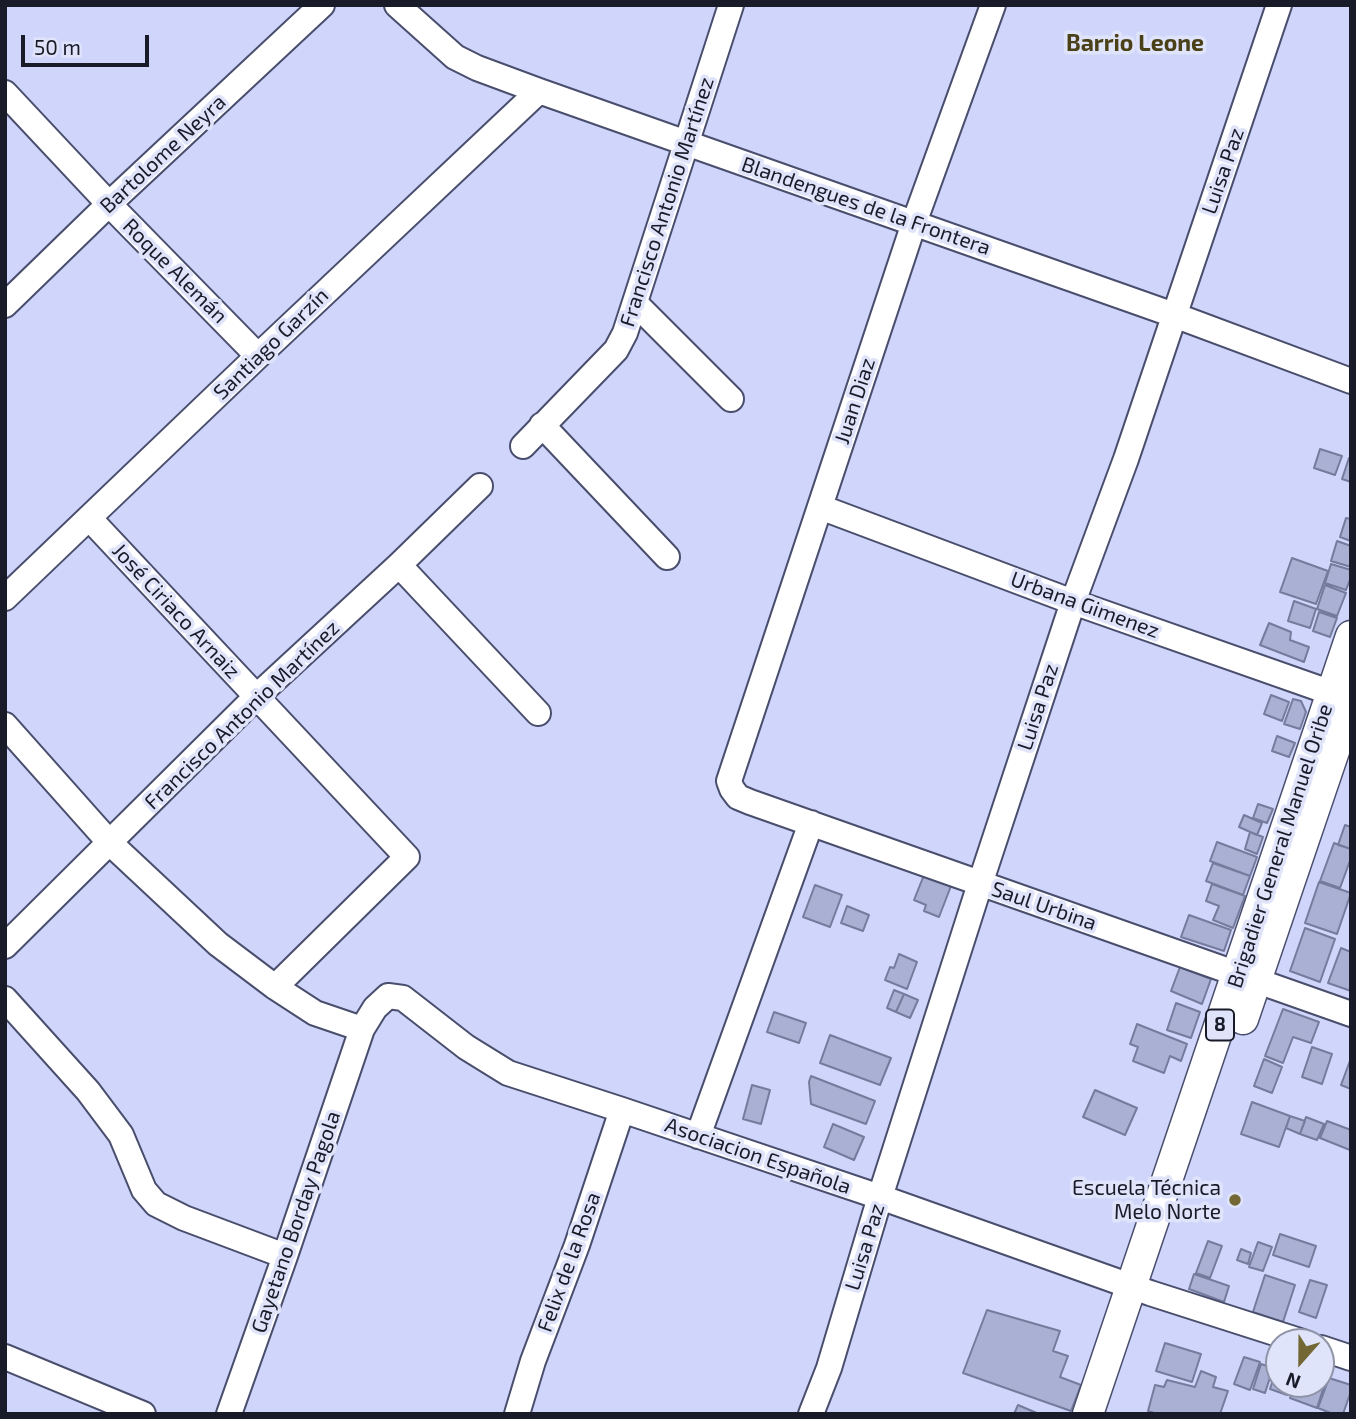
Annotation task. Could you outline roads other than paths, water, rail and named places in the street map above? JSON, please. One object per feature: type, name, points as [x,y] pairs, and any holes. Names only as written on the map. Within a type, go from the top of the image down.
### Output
[{"type":"main road","name":"Brigadier General Manuel Oribe","points":[[1108,1414],[1141,1289],[1344,698],[1350,640]]},
{"type":"main road","name":"Brigadier General Manuel Oribe","points":[[1088,1414],[1141,1289]]},
{"type":"street","name":"Bartolome Neyra","points":[[5,305],[322,5]]},
{"type":"street","name":"Blandengues de la Frontera","points":[[397,5],[455,57],[477,68],[1351,381]]},
{"type":"street","name":"Francisco Antonio Martínez","points":[[523,446],[616,350],[625,333],[731,5]]},
{"type":"street","name":"Juan Diaz","points":[[738,797],[729,781],[914,223],[993,5]]},
{"type":"street","name":"Luisa Paz","points":[[811,1414],[829,1368],[980,884],[1073,602],[1126,459],[1279,5]]},
{"type":"street","name":"Santiago Garzín","points":[[9,587],[90,519],[539,91]]},
{"type":"street","name":"Roque Alemán","points":[[5,93],[109,205],[258,356]]},
{"type":"street","points":[[635,303],[731,399]]},
{"type":"street","points":[[542,425],[667,557]]},
{"type":"street","name":"Francisco Antonio Martínez","points":[[5,946],[256,697],[480,486]]},
{"type":"street","name":"Urbana Gimenez","points":[[820,507],[1073,602],[1344,698]]},
{"type":"street","name":"José Ciriaco Arnaiz","points":[[90,519],[407,857],[275,987]]},
{"type":"street","points":[[398,565],[538,713]]},
{"type":"street","points":[[5,726],[110,843],[218,944],[315,1013],[362,1029]]},
{"type":"street","name":"Saul Urbina","points":[[738,797],[1351,1014]]},
{"type":"street","points":[[698,1136],[811,823]]},
{"type":"street","name":"Asociacion Española","points":[[362,1029],[375,1008],[388,996],[403,998],[466,1047],[508,1073],[1265,1330]]},
{"type":"street","points":[[5,999],[88,1091],[113,1124],[121,1135],[144,1190],[156,1204],[184,1218],[285,1256]]},
{"type":"street","name":"Gayetano Borday Pagola","points":[[229,1414],[362,1029]]},
{"type":"street","name":"Felix de la Rosa","points":[[517,1414],[533,1361],[622,1110]]},
{"type":"street","points":[[5,1357],[143,1414]]},
{"type":"place","name":"Escuela Técnica Melo Norte","points":[[1235,1200]]},
{"type":"district","name":"Barrio Leone","points":[[1135,43]]}]
